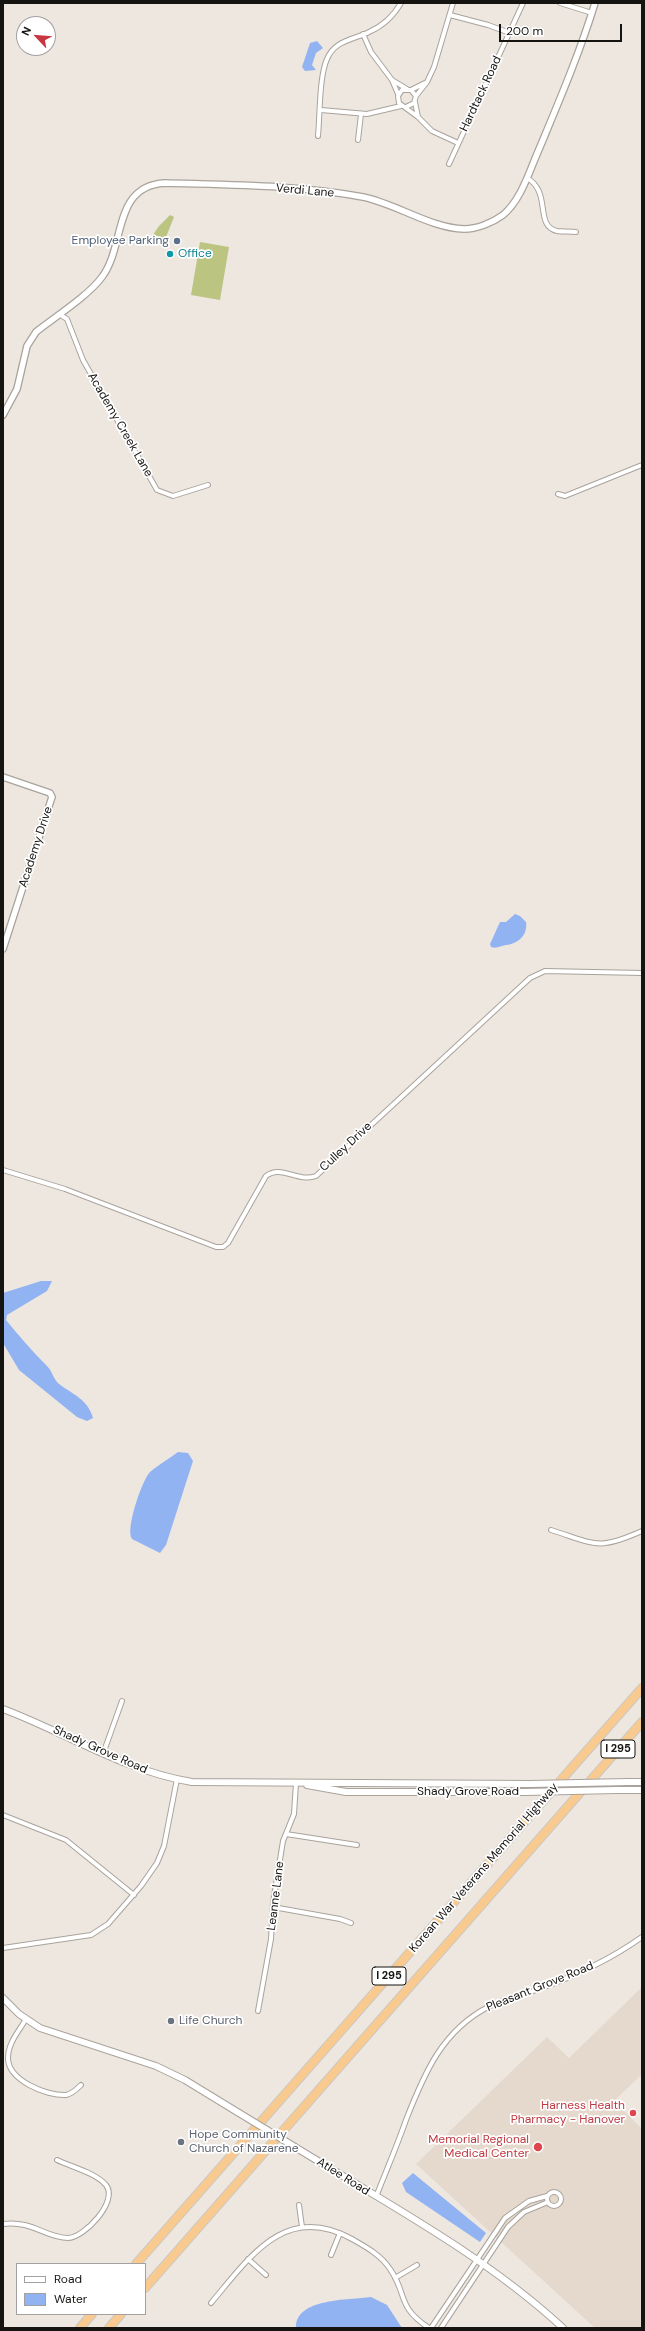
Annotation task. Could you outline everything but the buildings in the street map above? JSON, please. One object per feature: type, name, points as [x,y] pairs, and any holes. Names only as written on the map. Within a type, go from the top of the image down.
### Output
[{"type":"highway","name":"Korean War Veterans Memorial Highway","points":[[137,2263],[642,1688]]},
{"type":"highway","name":"Korean War Veterans Memorial Highway","points":[[146,2287],[641,1723]]},
{"type":"highway","points":[[80,2328],[91,2315]]},
{"type":"highway","points":[[109,2328],[120,2315]]},
{"type":"main road","name":"Shady Grove Road","points":[[3,1709],[41,1724],[103,1754],[143,1771],[177,1779],[208,1783],[296,1782],[530,1784],[642,1782]]},
{"type":"main road","name":"Shady Grove Road","points":[[296,1782],[346,1792],[525,1792],[642,1790]]},
{"type":"main road","points":[[449,1784],[449,1792]]},
{"type":"main road","name":"Atlee Road","points":[[3,1998],[26,2019],[48,2031],[156,2066],[185,2080],[476,2260],[525,2295],[563,2328]]},
{"type":"street","points":[[318,136],[327,58],[340,43],[363,34],[383,23],[401,3]]},
{"type":"street","points":[[418,117],[415,102],[416,96],[427,82],[434,67],[453,3]]},
{"type":"street","name":"Hardtack Road","points":[[449,164],[524,3]]},
{"type":"street","points":[[560,3],[592,13]]},
{"type":"street","name":"Verdi Lane","points":[[3,415],[17,389],[29,341],[59,314],[92,288],[104,276],[113,257],[128,207],[139,191],[149,185],[165,183],[263,187],[362,197],[396,206],[445,226],[464,229],[488,224],[502,215],[516,200],[527,178],[570,77],[595,3]]},
{"type":"street","points":[[450,15],[495,27],[510,33]]},
{"type":"street","points":[[363,34],[371,52],[392,80],[398,94],[397,99],[388,108]]},
{"type":"street","points":[[392,80],[409,89],[416,96]]},
{"type":"street","points":[[398,94],[402,90],[427,82]]},
{"type":"street","points":[[397,99],[401,106]]},
{"type":"street","points":[[406,107],[415,102]]},
{"type":"street","points":[[320,110],[360,114],[401,106],[406,107],[432,131],[458,143]]},
{"type":"street","points":[[358,140],[360,114]]},
{"type":"street","points":[[527,178],[535,184],[541,192],[544,219],[549,227],[556,230],[576,232]]},
{"type":"street","name":"Academy Creek Lane","points":[[59,314],[67,319],[83,360],[157,490],[173,496],[208,485]]},
{"type":"street","points":[[558,494],[565,496],[642,465]]},
{"type":"street","name":"Academy Drive","points":[[3,777],[50,792],[52,797],[3,948]]},
{"type":"street","name":"Culley Drive","points":[[3,1170],[72,1192],[216,1247],[223,1247],[228,1243],[266,1176],[277,1171],[303,1178],[316,1176],[467,1034],[530,978],[545,971],[642,973]]},
{"type":"street","points":[[551,1530],[600,1545],[614,1543],[642,1531]]},
{"type":"street","points":[[103,1754],[122,1701]]},
{"type":"street","points":[[3,1948],[97,1932],[108,1924],[152,1872],[160,1855],[177,1779]]},
{"type":"street","name":"Leanne Lane","points":[[258,2011],[271,1939],[272,1907],[286,1834],[294,1814],[296,1782]]},
{"type":"street","points":[[3,1815],[66,1840],[134,1895]]},
{"type":"street","points":[[286,1834],[358,1845]]},
{"type":"street","points":[[272,1907],[340,1919],[351,1923]]},
{"type":"street","name":"Pleasant Grove Road","points":[[376,2197],[426,2070],[439,2050],[455,2031],[472,2017],[491,2006],[567,1977],[611,1956],[642,1937]]},
{"type":"street","points":[[26,2019],[8,2050],[8,2062],[11,2072],[27,2084],[63,2095],[70,2094],[81,2085]]},
{"type":"street","points":[[3,2224],[17,2222],[68,2238],[80,2234],[95,2220],[108,2202],[109,2194],[107,2188],[96,2178],[57,2160]]},
{"type":"street","points":[[211,2303],[248,2259],[274,2236],[302,2227],[317,2227],[340,2233],[379,2257],[390,2268],[408,2310],[415,2319],[430,2328],[500,2225],[512,2211],[529,2200],[548,2196],[555,2192],[560,2198],[556,2205],[548,2202],[531,2208],[515,2220],[502,2234],[441,2328]]},
{"type":"street","points":[[548,2196],[548,2202]]},
{"type":"street","points":[[299,2204],[302,2227]]},
{"type":"street","points":[[331,2255],[340,2233]]},
{"type":"street","points":[[248,2259],[266,2274]]},
{"type":"street","points":[[395,2278],[417,2265]]},
{"type":"shaded area","name":"Memorial Regional Medical Center","points":[[641,1988],[642,2074],[614,2101],[642,2129],[642,2328],[595,2328],[416,2164],[547,2037],[569,2058]]},
{"type":"green space","points":[[170,215],[174,217],[164,242],[148,242],[159,226]]},
{"type":"green space","points":[[200,242],[229,247],[220,300],[191,295]]},
{"type":"water","points":[[317,41],[323,48],[316,53],[312,65],[316,70],[305,71],[302,67],[310,43]]},
{"type":"water","points":[[515,914],[520,916],[526,922],[524,935],[514,943],[497,948],[491,947],[490,944],[500,922],[506,922]]},
{"type":"water","points":[[41,1281],[52,1281],[47,1291],[7,1315],[6,1320],[49,1368],[57,1382],[79,1398],[87,1406],[91,1411],[93,1418],[87,1421],[77,1417],[19,1370],[3,1343],[3,1293]]},
{"type":"water","points":[[178,1452],[188,1453],[193,1461],[166,1545],[160,1553],[132,1539],[130,1534],[131,1526],[135,1505],[150,1472]]},
{"type":"water","points":[[413,2173],[486,2233],[480,2242],[406,2192],[402,2183]]},
{"type":"water","points":[[371,2297],[387,2305],[402,2328],[296,2328],[298,2318],[304,2311],[313,2306],[337,2300]]},
{"type":"place","name":"Employee Parking","points":[[177,241]]},
{"type":"place","name":"Office","points":[[170,254]]},
{"type":"place","name":"Life Church","points":[[171,2021]]},
{"type":"place","name":"Harness Health Pharmacy - Hanover","points":[[633,2113]]},
{"type":"place","name":"Hope Community Church of Nazarene","points":[[181,2142]]},
{"type":"place","name":"Memorial Regional Medical Center","points":[[538,2147]]}]
